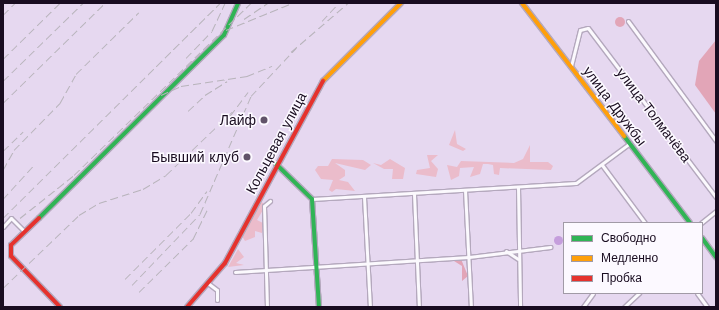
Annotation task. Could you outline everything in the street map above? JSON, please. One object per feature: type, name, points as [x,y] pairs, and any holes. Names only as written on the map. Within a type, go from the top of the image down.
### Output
[{"type":"street","points":[[60,307],[12,256],[11,245],[23,230],[224,35],[230,15],[238,3]]},
{"type":"street","name":"Кольцевая улица","points":[[187,307],[209,284],[230,253],[276,164],[330,70],[401,3]]},
{"type":"street","name":"улица Дружбы","points":[[522,3],[689,222]]},
{"type":"street","points":[[628,21],[716,141]]},
{"type":"street","name":"улица Толмачёва","points":[[571,66],[580,30],[585,26],[593,32],[716,197]]},
{"type":"street","points":[[312,199],[414,194],[579,182],[630,143]]},
{"type":"street","points":[[276,164],[312,199],[319,307]]},
{"type":"street","points":[[602,165],[644,222]]},
{"type":"street","points":[[518,187],[520,307]]},
{"type":"street","points":[[465,190],[470,257],[471,307]]},
{"type":"street","points":[[414,194],[419,307]]},
{"type":"street","points":[[364,197],[370,307]]},
{"type":"street","points":[[267,307],[264,206],[270,201]]},
{"type":"street","points":[[702,222],[716,211]]},
{"type":"street","points":[[3,227],[11,218],[23,230]]},
{"type":"street","points":[[703,239],[716,257]]},
{"type":"street","points":[[235,272],[470,257],[518,248],[550,247]]},
{"type":"street","points":[[505,251],[518,259]]},
{"type":"street","points":[[209,284],[217,290],[217,300]]},
{"type":"street","points":[[583,307],[593,294]]},
{"type":"street","points":[[624,307],[638,294]]},
{"type":"street","points":[[698,294],[708,307]]},
{"type":"shaded area","points":[[618,17],[622,17],[624,18],[624,26],[618,27],[615,24],[615,20]]},
{"type":"shaded area","points":[[716,40],[716,114],[695,85],[699,61]]},
{"type":"shaded area","points":[[455,130],[457,144],[466,149],[463,151],[449,145]]},
{"type":"shaded area","points":[[530,145],[530,162],[548,162],[553,166],[551,170],[500,168],[499,175],[494,174],[493,165],[483,164],[480,174],[470,177],[474,167],[460,168],[459,176],[451,180],[447,165],[457,167],[461,161],[514,163],[523,159]]},
{"type":"shaded area","points":[[427,155],[438,155],[431,161],[438,169],[436,177],[416,174],[417,170],[430,168]]},
{"type":"shaded area","points":[[332,159],[363,160],[371,165],[365,170],[335,163],[345,170],[345,176],[339,180],[348,182],[355,191],[336,189],[332,192],[329,190],[333,180],[321,179],[315,170],[318,166],[328,166]]},
{"type":"shaded area","points":[[390,159],[405,168],[403,179],[392,179],[393,169],[384,169],[373,163],[381,165]]},
{"type":"shaded area","points":[[260,201],[266,205],[257,220],[263,223],[262,233],[255,231],[255,237],[245,241],[242,236]]},
{"type":"shaded area","points":[[558,235],[563,240],[558,245],[553,240]]},
{"type":"shaded area","points":[[238,249],[244,257],[236,263],[244,265],[228,267]]},
{"type":"shaded area","points":[[461,259],[468,276],[462,281],[462,266],[454,261]]},
{"type":"railway","points":[[3,15],[15,3]]},
{"type":"railway","points":[[3,59],[60,3]]},
{"type":"railway","points":[[3,81],[83,3]]},
{"type":"railway","points":[[3,103],[105,3]]},
{"type":"railway","points":[[3,218],[220,3]]},
{"type":"railway","points":[[186,58],[212,31],[225,3]]},
{"type":"railway","points":[[20,218],[74,175],[251,3]]},
{"type":"railway","points":[[244,19],[268,3]]},
{"type":"railway","points":[[226,30],[292,3]]},
{"type":"railway","points":[[322,21],[339,3]]},
{"type":"railway","points":[[291,52],[348,3]]},
{"type":"railway","points":[[3,170],[14,150],[60,103],[76,74],[139,12]]},
{"type":"railway","points":[[132,285],[200,214],[251,96],[296,48]]},
{"type":"railway","points":[[161,95],[181,86],[247,76],[272,66]]},
{"type":"railway","points":[[188,111],[205,95],[227,81]]},
{"type":"railway","points":[[230,116],[248,92]]},
{"type":"railway","points":[[3,288],[79,215],[99,203],[143,189],[166,175],[233,111]]},
{"type":"railway","points":[[3,151],[23,132]]},
{"type":"railway","points":[[3,199],[34,165]]},
{"type":"railway","points":[[125,279],[191,213],[207,191]]},
{"type":"railway","points":[[139,292],[193,239],[207,210]]},
{"type":"traffic: fast","points":[[39,218],[224,35],[238,3]]},
{"type":"traffic: fast","points":[[624,136],[689,222]]},
{"type":"traffic: fast","points":[[276,164],[312,199],[319,307]]},
{"type":"traffic: fast","points":[[703,239],[716,257]]},
{"type":"traffic: slow","points":[[323,81],[401,3]]},
{"type":"traffic: slow","points":[[522,3],[624,136]]},
{"type":"traffic: jam","points":[[187,307],[225,263],[323,81]]},
{"type":"traffic: jam","points":[[39,218],[11,245],[11,256],[60,307]]},
{"type":"place","name":"Лайф","points":[[264,120]]},
{"type":"place","name":"Бывший клуб","points":[[247,157]]}]
